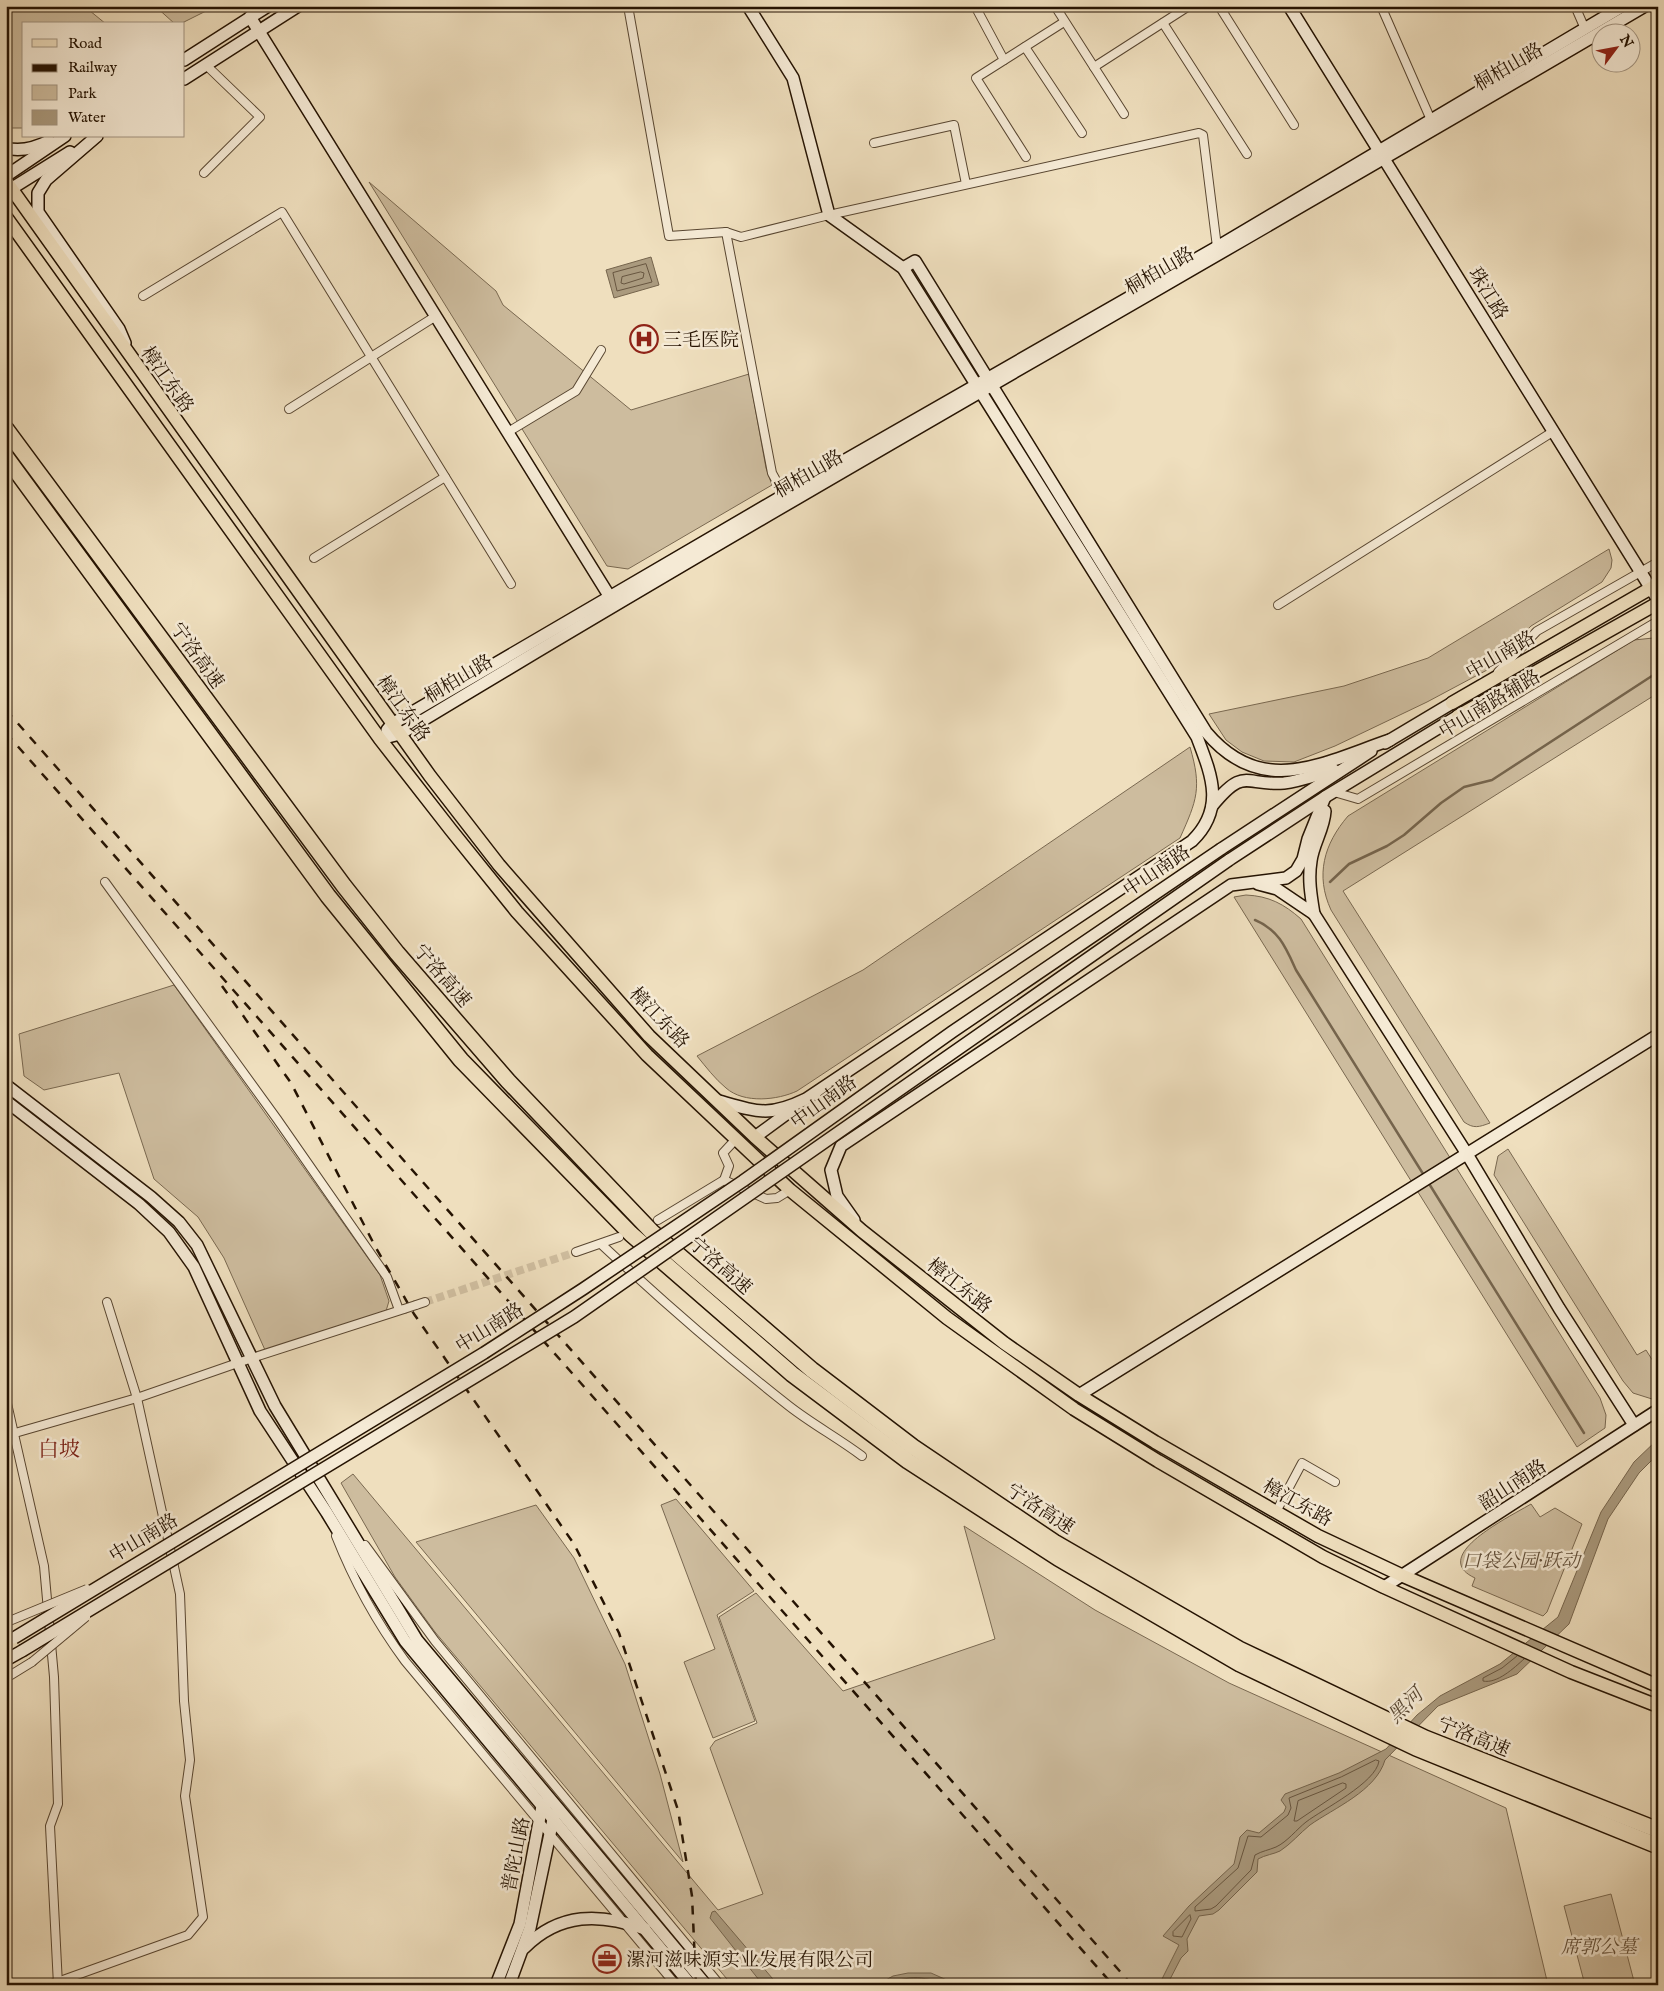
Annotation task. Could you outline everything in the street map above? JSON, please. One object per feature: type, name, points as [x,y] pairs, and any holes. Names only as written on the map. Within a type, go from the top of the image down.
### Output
[{"type":"highway","name":"宁洛高速","points":[[6,429],[338,878],[397,953],[508,1080],[652,1232],[812,1370],[913,1446],[1038,1531],[1239,1649],[1374,1722]]},
{"type":"highway","name":"宁洛高速","points":[[6,457],[334,904],[461,1060],[631,1234],[792,1374],[908,1461],[1058,1558],[1232,1659],[1658,1846]]},
{"type":"highway","name":"宁洛高速","points":[[1421,1743],[1658,1830]]},
{"type":"main road","name":"樟江东路","points":[[8,187],[392,724],[499,865],[649,1036],[755,1137],[862,1232],[1004,1343],[1080,1395],[1318,1536],[1401,1575],[1658,1686]]},
{"type":"main road","name":"樟江东路","points":[[6,217],[380,739],[469,852],[568,969],[648,1055],[790,1190],[947,1318],[1074,1409],[1158,1461],[1323,1557],[1384,1587],[1570,1672],[1658,1706]]},
{"type":"main road","name":"中山南路","points":[[1452,704],[1654,586]]},
{"type":"main road","name":"中山南路","points":[[1458,716],[1658,601]]},
{"type":"street","points":[[185,59],[268,6]]},
{"type":"street","points":[[185,78],[298,6]]},
{"type":"street","points":[[628,6],[669,236],[726,232],[741,237],[829,215],[1199,133],[1203,135],[1217,247]]},
{"type":"street","points":[[748,6],[793,78],[829,215],[903,268],[1197,737],[1211,773],[1214,790],[1212,806]]},
{"type":"street","points":[[975,6],[1004,60]]},
{"type":"street","points":[[1055,6],[1124,114]]},
{"type":"street","points":[[1094,67],[1189,6]]},
{"type":"street","points":[[1219,6],[1294,125]]},
{"type":"street","name":"珠江路","points":[[1289,6],[1641,572],[1654,586],[1658,601]]},
{"type":"street","points":[[1381,6],[1431,120]]},
{"type":"street","points":[[1575,6],[1585,29]]},
{"type":"street","name":"桐柏山路","points":[[990,382],[1217,247],[1383,155],[1431,120],[1623,6]]},
{"type":"street","name":"桐柏山路","points":[[380,739],[400,734],[784,494],[990,382],[1645,6]]},
{"type":"street","points":[[250,17],[612,600]]},
{"type":"street","points":[[1026,157],[976,78],[1064,22]]},
{"type":"street","points":[[1163,23],[1247,154]]},
{"type":"street","points":[[1025,47],[1082,133]]},
{"type":"street","points":[[204,173],[260,117],[206,65]]},
{"type":"street","points":[[874,143],[954,125],[966,184]]},
{"type":"street","points":[[6,148],[16,151],[37,147],[53,138]]},
{"type":"street","points":[[6,176],[62,138]]},
{"type":"street","points":[[8,187],[93,138]]},
{"type":"street","points":[[94,138],[46,180],[38,193],[38,212],[119,329],[133,361]]},
{"type":"street","points":[[143,296],[282,212],[511,584]]},
{"type":"street","points":[[6,229],[18,235]]},
{"type":"street","points":[[726,232],[772,473],[784,494]]},
{"type":"street","points":[[903,268],[915,260],[1201,724],[1218,746],[1251,767],[1283,771],[1308,767],[1390,740]]},
{"type":"street","points":[[289,409],[436,316]]},
{"type":"street","points":[[508,432],[576,390],[601,350]]},
{"type":"street","name":"桐柏山路","points":[[380,739],[392,724],[612,600],[979,388]]},
{"type":"street","points":[[1278,606],[1554,431]]},
{"type":"street","points":[[314,558],[445,477]]},
{"type":"street","name":"中山南路辅路","points":[[1489,682],[1537,631],[1658,562]]},
{"type":"street","name":"中山南路辅路","points":[[1330,795],[1358,799],[1658,621]]},
{"type":"street","name":"中山南路","points":[[10,1640],[475,1358],[583,1289],[743,1181],[952,1032],[1221,848],[1343,768],[1452,704]]},
{"type":"street","name":"中山南路","points":[[6,1660],[574,1317],[1229,860],[1458,716]]},
{"type":"street","points":[[755,1137],[806,1099],[1192,841],[1199,834],[1212,806],[1228,787],[1241,780],[1284,783],[1343,768]]},
{"type":"street","points":[[862,1232],[837,1196],[831,1170],[841,1146],[1231,885],[1286,878],[1296,871],[1303,859],[1308,838],[1330,795]]},
{"type":"street","points":[[1330,795],[1311,861],[1310,887],[1314,914],[1467,1154],[1559,1308],[1634,1425]]},
{"type":"street","points":[[1251,881],[1277,890],[1314,914]]},
{"type":"street","points":[[105,882],[277,1119],[387,1277],[402,1309]]},
{"type":"street","points":[[1080,1395],[1658,1035]]},
{"type":"street","points":[[6,1085],[151,1197],[179,1222],[197,1244],[275,1406],[332,1510],[346,1561],[393,1644],[676,1985]]},
{"type":"street","points":[[719,1101],[748,1110],[771,1112],[783,1110],[806,1099]]},
{"type":"street","points":[[6,1101],[139,1204],[169,1232],[194,1267],[260,1411],[332,1510],[417,1640],[706,1985]]},
{"type":"street","points":[[658,1220],[724,1180],[729,1166],[723,1153],[736,1139]]},
{"type":"street","points":[[724,1180],[766,1199],[777,1198],[790,1190]]},
{"type":"street","points":[[576,1252],[619,1237]]},
{"type":"street","points":[[602,1244],[674,1312],[790,1407],[862,1456]]},
{"type":"street","points":[[49,1985],[188,1935],[203,1917],[185,1796],[190,1760],[184,1701],[180,1594],[137,1398],[108,1302]]},
{"type":"street","points":[[15,1432],[137,1398],[239,1362],[425,1302]]},
{"type":"street","points":[[6,1399],[44,1566],[54,1677],[58,1804],[50,1826],[58,1983]]},
{"type":"street","name":"韶山南路","points":[[1384,1587],[1658,1410]]},
{"type":"street","points":[[1276,1512],[1302,1463],[1334,1482]]},
{"type":"street","points":[[7,1622],[105,1582]]},
{"type":"street","points":[[6,1678],[32,1662],[112,1596]]},
{"type":"street","points":[[552,1800],[720,1985]]},
{"type":"street","name":"普陀山路","points":[[509,1985],[530,1928],[554,1820],[552,1800]]},
{"type":"street","name":"普陀山路","points":[[496,1985],[520,1924],[539,1821],[552,1800]]},
{"type":"street","points":[[554,1820],[691,1985]]},
{"type":"street","points":[[521,1951],[537,1935],[560,1923],[583,1918],[625,1922],[647,1930]]},
{"type":"green space","points":[[6,6],[84,6],[104,22],[22,22],[22,128],[6,128]]},
{"type":"green space","points":[[155,6],[201,6],[206,11],[184,22],[173,22]]},
{"type":"green space","points":[[369,182],[496,291],[503,305],[631,410],[749,374],[766,468],[772,485],[628,569],[607,566]]},
{"type":"green space","points":[[1609,549],[1612,560],[1611,568],[1602,582],[1531,626],[1487,670],[1427,702],[1335,746],[1294,762],[1264,761],[1242,752],[1226,740],[1209,714],[1344,686],[1428,658]]},
{"type":"green space","points":[[1653,638],[1658,640],[1658,693],[1343,891],[1490,1123],[1471,1126],[1464,1122],[1331,910],[1326,897],[1323,872],[1328,849],[1348,816],[1634,640]]},
{"type":"green space","points":[[1190,747],[1196,773],[1196,794],[1180,838],[797,1091],[780,1097],[761,1099],[733,1093],[711,1073],[697,1056],[863,970]]},
{"type":"green space","points":[[1246,895],[1262,897],[1276,902],[1301,919],[1600,1398],[1606,1415],[1605,1428],[1577,1447],[1234,897]]},
{"type":"green space","points":[[174,985],[380,1275],[389,1301],[386,1311],[265,1350],[224,1258],[198,1217],[154,1179],[119,1073],[44,1090],[24,1076],[19,1034]]},
{"type":"green space","points":[[1508,1149],[1637,1355],[1646,1350],[1658,1369],[1658,1396],[1652,1399],[1633,1393],[1623,1381],[1494,1175],[1498,1156]]},
{"type":"green space","points":[[353,1474],[718,1910],[763,1894],[710,1748],[715,1741],[757,1723],[719,1617],[756,1593],[843,1691],[995,1639],[964,1526],[1095,1610],[1229,1683],[1506,1808],[1548,1985],[732,1985],[435,1632],[395,1577],[341,1483]]},
{"type":"green space","points":[[676,1499],[754,1591],[717,1615],[755,1721],[713,1738],[684,1662],[715,1649],[661,1505]]},
{"type":"green space","name":"口袋公园·跃动","points":[[1531,1504],[1540,1517],[1555,1508],[1582,1524],[1547,1612],[1543,1616],[1472,1586],[1475,1578],[1463,1569],[1461,1559],[1467,1548],[1478,1537]]},
{"type":"green space","points":[[536,1505],[574,1558],[625,1664],[660,1774],[683,1862],[416,1542]]},
{"type":"green space","name":"席郭公墓","points":[[1611,1894],[1635,1985],[1585,1985],[1564,1906]]},
{"type":"water","points":[[651,257],[659,285],[614,298],[606,270]]},
{"type":"water","points":[[1658,1439],[1658,1458],[1651,1461],[1639,1473],[1608,1519],[1569,1624],[1517,1674],[1438,1706],[1385,1760],[1373,1781],[1364,1790],[1310,1825],[1280,1851],[1258,1859],[1257,1872],[1219,1910],[1213,1914],[1199,1916],[1187,1939],[1188,1951],[1181,1958],[1167,1985],[1159,1985],[1179,1945],[1163,1936],[1189,1906],[1234,1864],[1240,1837],[1247,1830],[1259,1833],[1284,1812],[1286,1807],[1281,1800],[1285,1794],[1339,1773],[1386,1749],[1417,1715],[1440,1696],[1500,1664],[1558,1617],[1601,1512],[1634,1462]]},
{"type":"water","points":[[715,1911],[778,1985],[763,1985],[710,1918],[712,1912]]},
{"type":"water","points":[[908,1973],[931,1973],[958,1985],[877,1985],[893,1976]]},
{"type":"waterway","points":[[1330,882],[1349,864],[1387,846],[1404,835],[1441,803],[1464,787],[1492,780],[1658,672]]},
{"type":"waterway","points":[[1255,920],[1270,929],[1281,940],[1296,970],[1425,1177]]},
{"type":"waterway","points":[[1428,1182],[1584,1433]]},
{"type":"tunnel","points":[[425,1302],[576,1252]]},
{"type":"railway","points":[[6,710],[1132,1985]]},
{"type":"railway","points":[[6,733],[1113,1985]]},
{"type":"railway","points":[[222,986],[291,1083],[376,1248],[414,1314],[574,1544],[619,1633],[678,1810],[692,1896],[696,1985]]},
{"type":"place","name":"三毛医院","points":[[644,339]]},
{"type":"place","name":"漯河滋味源实业发展有限公司","points":[[607,1959]]},
{"type":"district","name":"白坡","points":[[59,1449]]},
{"type":"water label","name":"黑河","points":[[1405,1705]]}]
